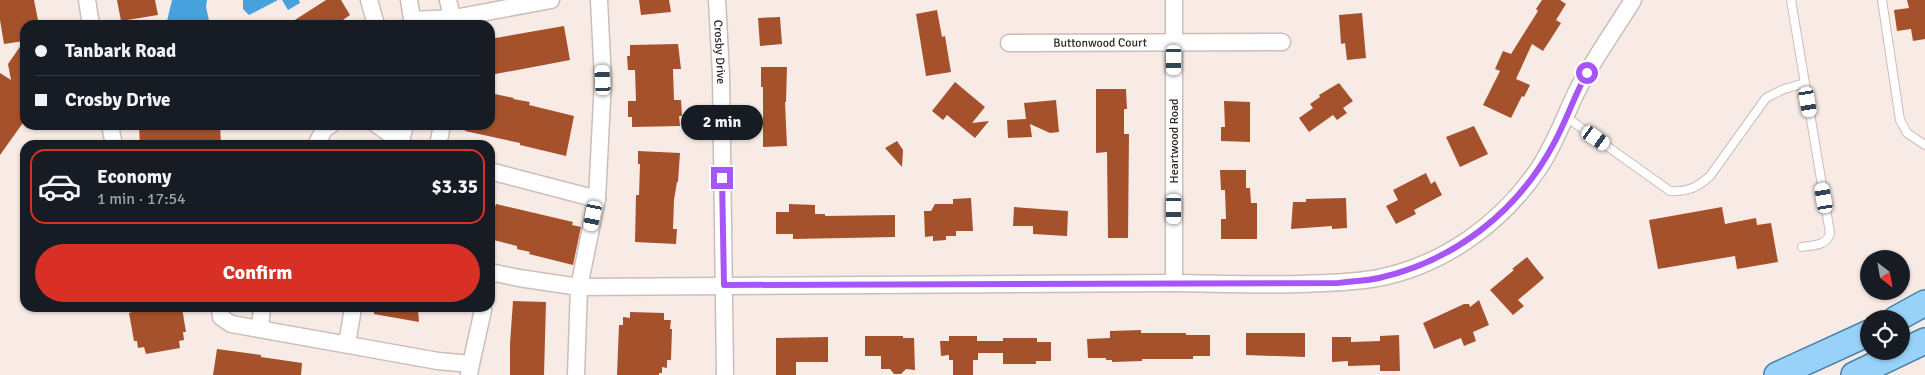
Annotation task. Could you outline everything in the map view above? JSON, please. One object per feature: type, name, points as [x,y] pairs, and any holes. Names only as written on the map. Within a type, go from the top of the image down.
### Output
[{"type":"main road","points":[[1910,311],[1925,303]]},
{"type":"main road","points":[[1777,375],[1860,337]]},
{"type":"main road","points":[[1854,375],[1925,341]]},
{"type":"street","points":[[87,0],[90,20]]},
{"type":"street","points":[[370,0],[375,20]]},
{"type":"street","points":[[409,0],[413,20]]},
{"type":"street","points":[[448,0],[454,20]]},
{"type":"street","points":[[459,20],[552,0]]},
{"type":"street","points":[[576,375],[579,287],[597,199],[603,80],[599,0]]},
{"type":"street","name":"Crosby Drive","points":[[717,0],[721,74],[725,375]]},
{"type":"street","name":"Heartwood Road","points":[[1174,0],[1174,283]]},
{"type":"street","points":[[495,273],[579,287],[1262,284],[1338,283],[1379,278],[1415,268],[1447,253],[1478,234],[1506,209],[1540,167],[1553,145],[1575,94],[1633,0]]},
{"type":"street","name":"Buttonwood Court","points":[[1009,42],[1282,42]]},
{"type":"street","points":[[383,130],[396,140]]},
{"type":"street","points":[[495,172],[597,199]]},
{"type":"street","points":[[220,312],[221,317],[231,324],[438,361],[470,369],[483,312]]},
{"type":"street","points":[[260,328],[262,312]]},
{"type":"street","points":[[347,344],[352,312]]},
{"type":"lane","points":[[1791,0],[1830,233],[1828,239],[1822,244],[1802,247]]},
{"type":"lane","points":[[1882,0],[1900,120],[1907,133],[1925,145]]},
{"type":"lane","points":[[1566,117],[1670,191],[1680,192],[1700,186],[1710,176],[1766,98],[1784,89],[1805,83]]},
{"type":"water","points":[[172,0],[207,0],[206,7],[209,20],[167,20]]},
{"type":"water","points":[[243,0],[278,0],[249,15],[243,9]]},
{"type":"water","points":[[282,0],[299,0],[300,3],[288,10]]},
{"type":"building","points":[[0,0],[34,0],[38,20],[20,20],[20,42],[4,44],[0,20]]},
{"type":"building","points":[[117,0],[155,0],[158,15],[121,20]]},
{"type":"building","points":[[326,0],[341,0],[350,15],[343,20],[295,20]]},
{"type":"building","points":[[639,0],[669,0],[671,12],[641,15]]},
{"type":"building","points":[[1542,0],[1560,0],[1566,4],[1556,20],[1561,23],[1543,51],[1532,44],[1516,79],[1530,85],[1511,118],[1483,105],[1500,71],[1495,69],[1503,51],[1511,54],[1538,11],[1536,9]]},
{"type":"building","points":[[1907,0],[1925,0],[1925,39],[1913,41],[1911,29],[1897,31],[1894,10],[1909,8]]},
{"type":"building","points":[[937,10],[942,37],[945,36],[951,72],[926,76],[916,14]]},
{"type":"building","points":[[1362,13],[1366,58],[1347,60],[1345,43],[1341,44],[1339,15]]},
{"type":"building","points":[[780,17],[782,44],[760,46],[758,18]]},
{"type":"building","points":[[564,26],[570,60],[495,74],[495,38]]},
{"type":"building","points":[[678,44],[681,69],[673,69],[674,100],[681,100],[682,116],[679,116],[680,126],[632,127],[632,117],[628,117],[628,101],[636,101],[635,70],[628,70],[627,56],[630,56],[630,45]]},
{"type":"building","points":[[20,47],[20,127],[0,155],[0,73],[11,80],[8,64]]},
{"type":"building","points":[[761,67],[787,67],[785,102],[787,146],[763,147]]},
{"type":"building","points":[[955,82],[985,107],[972,123],[989,121],[975,138],[947,115],[943,120],[932,111]]},
{"type":"building","points":[[1339,83],[1353,101],[1343,108],[1347,113],[1337,120],[1333,115],[1309,132],[1299,118],[1313,108],[1310,104],[1320,97],[1319,95]]},
{"type":"building","points":[[1096,89],[1126,89],[1127,109],[1124,109],[1124,134],[1129,134],[1128,238],[1108,238],[1107,152],[1096,153]]},
{"type":"building","points":[[495,94],[530,102],[529,105],[574,116],[566,156],[520,145],[520,143],[465,131],[495,130]]},
{"type":"building","points":[[1056,100],[1059,132],[1050,133],[1030,124],[1032,137],[1008,138],[1007,120],[1026,119],[1024,103]]},
{"type":"building","points":[[1224,101],[1250,102],[1250,142],[1221,141],[1221,127],[1225,127]]},
{"type":"building","points":[[1474,126],[1488,154],[1460,167],[1446,137]]},
{"type":"building","points":[[139,130],[220,130],[221,140],[140,140]]},
{"type":"building","points":[[897,141],[903,150],[902,167],[885,148]]},
{"type":"building","points":[[638,151],[680,153],[678,182],[674,200],[673,229],[677,229],[676,244],[635,242],[636,195],[639,195],[640,164],[638,164]]},
{"type":"building","points":[[1220,170],[1246,170],[1246,188],[1250,188],[1251,203],[1257,203],[1257,239],[1221,239],[1221,219],[1226,219],[1225,190],[1221,190]]},
{"type":"building","points":[[1426,173],[1431,184],[1435,181],[1442,195],[1414,210],[1416,214],[1396,224],[1386,206],[1398,200],[1393,190]]},
{"type":"building","points":[[971,198],[973,231],[956,231],[956,236],[946,236],[946,240],[933,241],[933,236],[925,237],[924,211],[931,211],[935,204],[953,204],[953,199]]},
{"type":"building","points":[[1346,198],[1347,228],[1332,229],[1332,226],[1291,229],[1293,202],[1306,202],[1306,199]]},
{"type":"building","points":[[496,204],[573,222],[572,225],[581,227],[573,265],[529,254],[530,252],[517,249],[517,246],[495,240]]},
{"type":"building","points":[[789,204],[815,205],[815,214],[825,214],[825,216],[895,215],[895,237],[793,239],[793,234],[776,234],[776,212],[789,212]]},
{"type":"building","points":[[1014,207],[1068,211],[1067,236],[1033,234],[1033,226],[1013,226]]},
{"type":"building","points":[[1722,207],[1725,224],[1756,218],[1757,225],[1771,223],[1778,262],[1737,269],[1735,256],[1658,269],[1649,220]]},
{"type":"building","points":[[1527,257],[1544,278],[1518,300],[1524,306],[1513,315],[1490,290]]},
{"type":"building","points":[[1479,300],[1489,325],[1473,332],[1476,341],[1464,346],[1461,338],[1434,349],[1423,323],[1464,304],[1469,304],[1470,307]]},
{"type":"building","points":[[513,301],[546,302],[544,375],[510,375]]},
{"type":"building","points":[[183,312],[186,332],[183,332],[184,340],[179,341],[180,348],[146,354],[144,347],[138,348],[137,341],[134,341],[129,313]]},
{"type":"building","points":[[374,312],[418,312],[419,322],[374,314]]},
{"type":"building","points":[[630,312],[664,313],[664,320],[671,320],[671,360],[667,360],[667,368],[662,367],[662,373],[659,373],[659,375],[617,375],[619,325],[623,325],[623,317],[630,318]]},
{"type":"building","points":[[1141,330],[1141,333],[1210,335],[1210,356],[1193,356],[1193,359],[1142,359],[1142,361],[1112,362],[1112,360],[1106,360],[1106,358],[1088,358],[1087,339],[1110,338],[1110,331]]},
{"type":"building","points":[[1246,333],[1305,333],[1305,357],[1246,355]]},
{"type":"building","points":[[1399,335],[1400,371],[1380,371],[1380,365],[1348,366],[1348,361],[1332,362],[1332,337],[1351,337],[1351,342],[1380,341],[1380,336]]},
{"type":"building","points":[[865,336],[903,336],[903,338],[914,338],[915,370],[906,369],[901,374],[894,374],[890,369],[881,369],[881,356],[865,356]]},
{"type":"building","points":[[949,336],[977,336],[977,341],[1003,341],[1003,338],[1037,338],[1037,342],[1051,342],[1051,361],[1036,361],[1036,364],[1003,364],[1003,353],[978,353],[978,360],[973,360],[973,375],[953,375],[953,360],[949,360],[949,355],[941,356],[940,341],[949,341]]},
{"type":"building","points":[[828,337],[828,362],[796,362],[796,375],[776,375],[776,338]]},
{"type":"building","points":[[217,349],[302,363],[301,375],[213,375]]},
{"type":"route","points":[[722,178],[724,285],[1338,283],[1379,278],[1415,268],[1447,253],[1478,234],[1506,209],[1540,167],[1553,145],[1575,94],[1587,73]]}]
